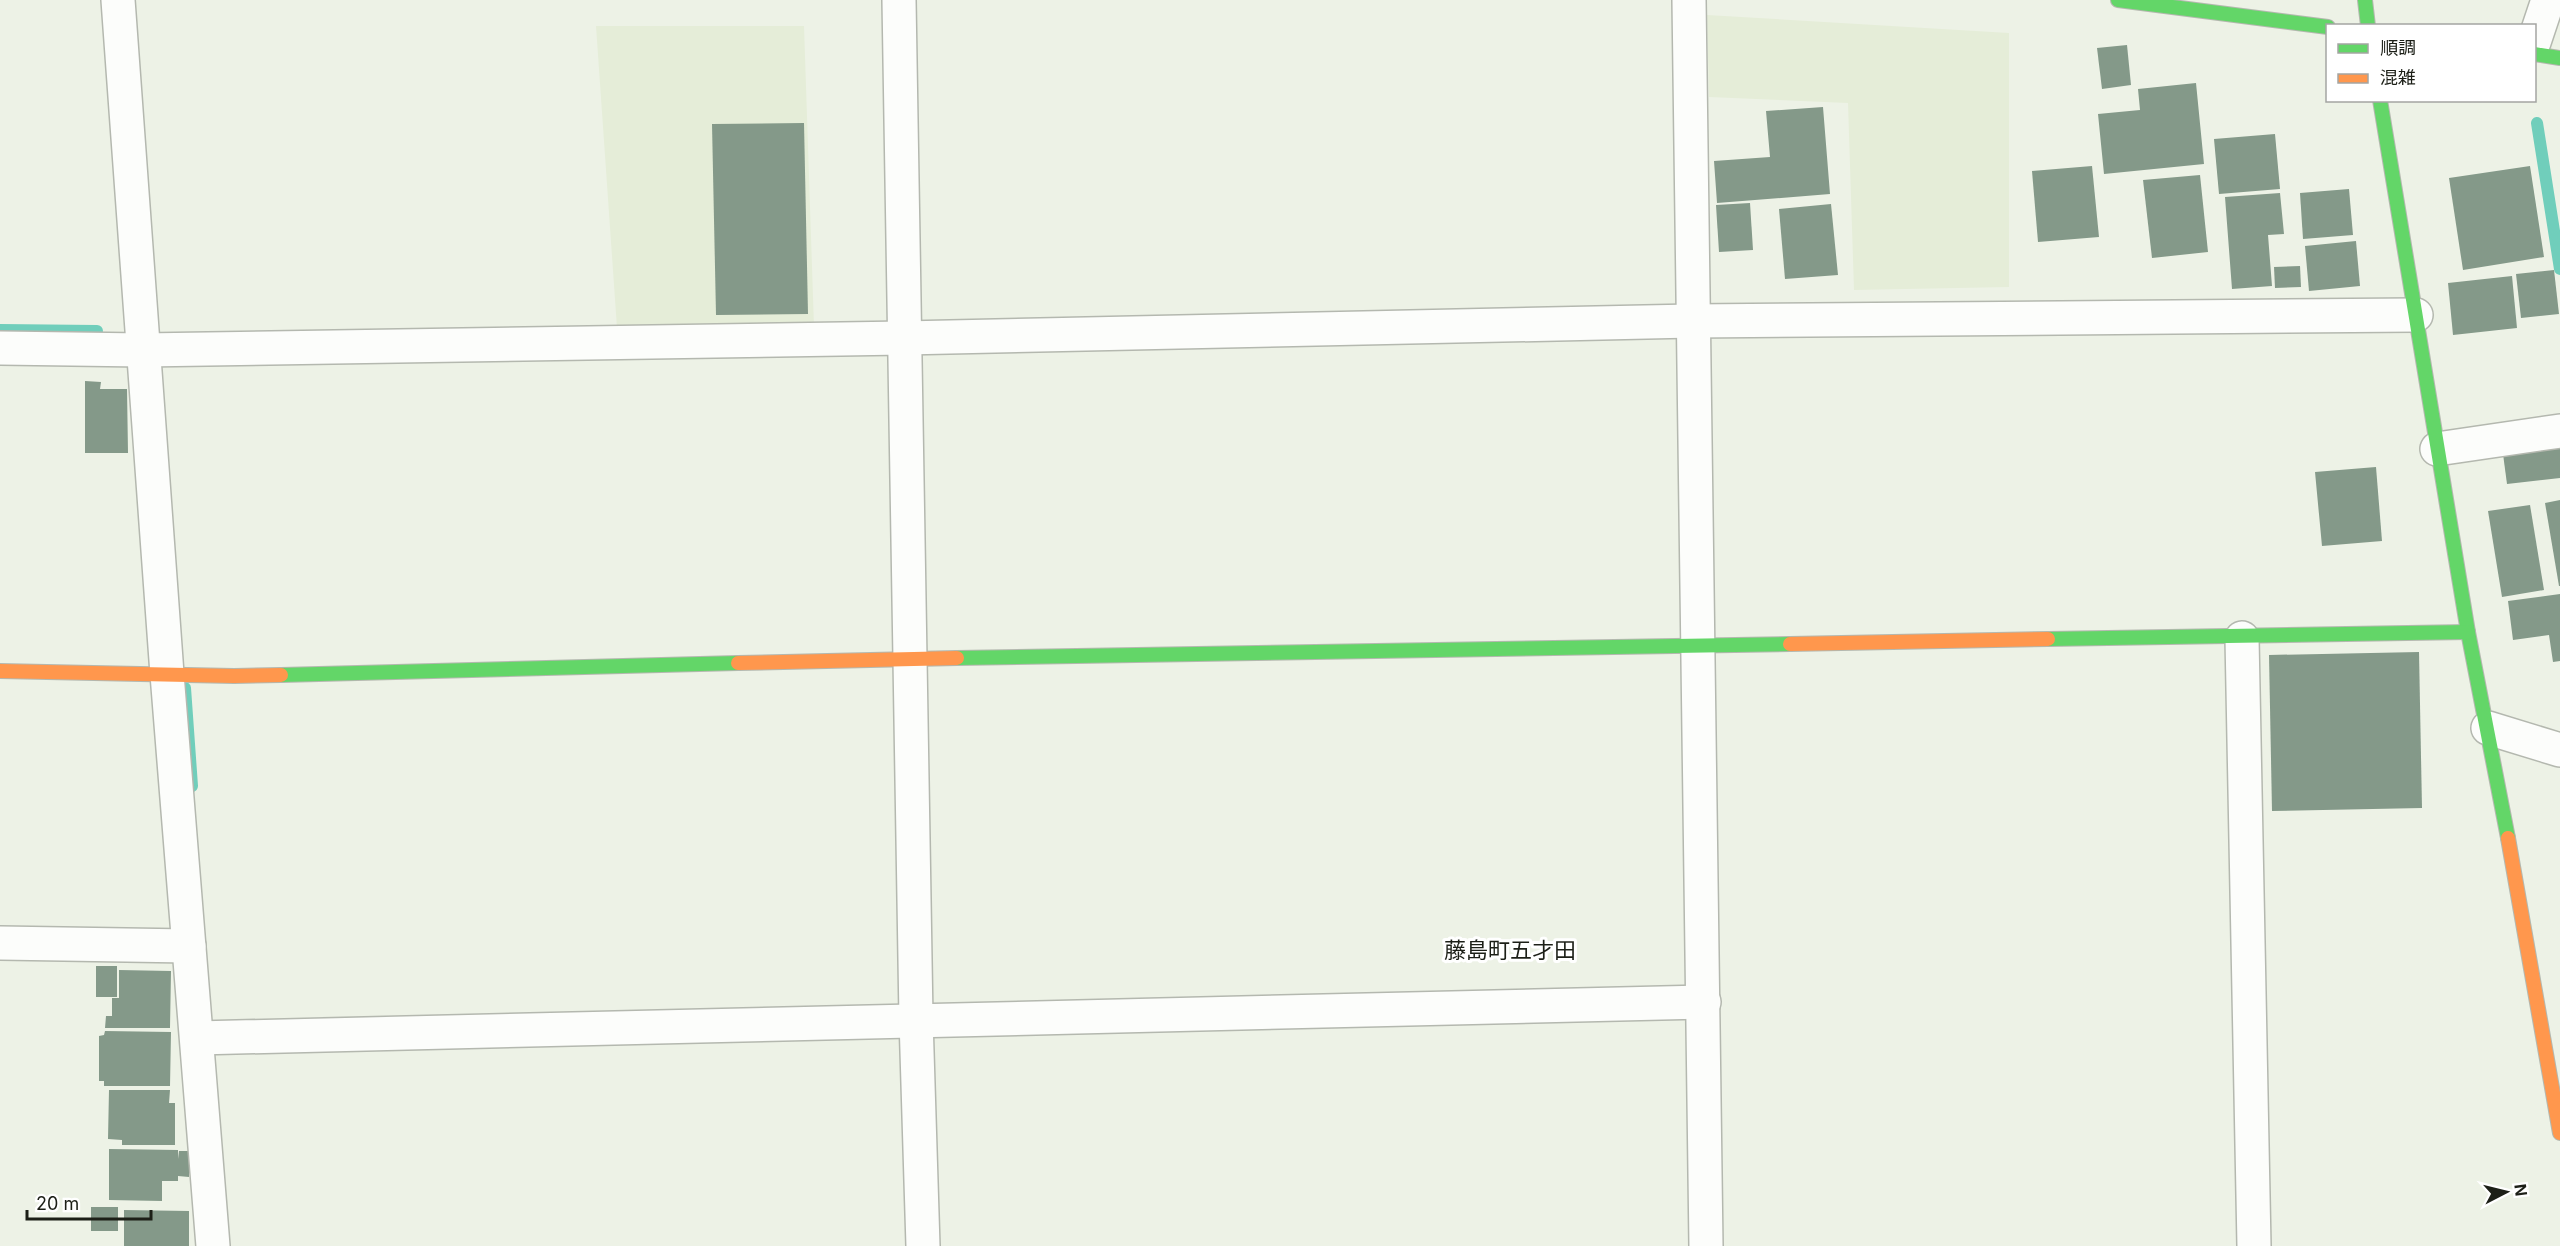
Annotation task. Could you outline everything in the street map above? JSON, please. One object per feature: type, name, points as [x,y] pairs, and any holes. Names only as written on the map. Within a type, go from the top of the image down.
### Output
[{"type":"street","points":[[118,0],[166,674],[213,1246]]},
{"type":"street","points":[[899,0],[916,1019],[923,1246]]},
{"type":"street","points":[[1689,0],[1692,321],[1700,647],[1706,1246]]},
{"type":"street","points":[[2118,0],[2326,27]]},
{"type":"street","points":[[2365,0],[2368,24]]},
{"type":"street","points":[[2536,39],[2548,0]]},
{"type":"street","points":[[2536,54],[2560,58]]},
{"type":"street","points":[[2380,102],[2468,632],[2488,728],[2560,1133]]},
{"type":"street","points":[[0,348],[143,350],[904,338],[1692,321],[2415,315]]},
{"type":"street","points":[[2437,449],[2560,431]]},
{"type":"street","points":[[0,671],[234,676],[910,659],[2242,638],[2468,632]]},
{"type":"street","points":[[2242,638],[2254,1246]]},
{"type":"street","points":[[2488,728],[2560,750]]},
{"type":"street","points":[[0,942],[189,946]]},
{"type":"street","points":[[196,1038],[916,1019],[1704,1002]]},
{"type":"shaded area","points":[[1707,15],[2009,33],[2009,287],[1854,290],[1848,103],[1709,97]]},
{"type":"shaded area","points":[[596,26],[804,26],[814,327],[617,328]]},
{"type":"building","points":[[2127,45],[2131,85],[2102,89],[2097,48]]},
{"type":"building","points":[[2196,83],[2204,164],[2104,174],[2098,114],[2140,110],[2138,89]]},
{"type":"building","points":[[1823,107],[1830,194],[1717,203],[1714,161],[1770,157],[1766,111]]},
{"type":"building","points":[[804,123],[808,314],[716,315],[712,124]]},
{"type":"building","points":[[2275,134],[2280,189],[2219,194],[2214,139]]},
{"type":"building","points":[[2092,166],[2099,237],[2038,242],[2032,171]]},
{"type":"building","points":[[2530,166],[2544,257],[2463,270],[2449,178]]},
{"type":"building","points":[[2200,175],[2208,252],[2152,258],[2143,180]]},
{"type":"building","points":[[2349,189],[2353,235],[2303,239],[2300,193]]},
{"type":"building","points":[[2280,193],[2284,234],[2268,235],[2272,286],[2232,289],[2225,197]]},
{"type":"building","points":[[1750,203],[1753,250],[1719,252],[1716,205]]},
{"type":"building","points":[[1831,204],[1838,275],[1785,279],[1779,209]]},
{"type":"building","points":[[2356,241],[2360,286],[2309,291],[2305,246]]},
{"type":"building","points":[[2300,266],[2301,287],[2275,288],[2274,267]]},
{"type":"building","points":[[2554,270],[2559,314],[2521,318],[2516,274]]},
{"type":"building","points":[[2512,276],[2517,328],[2453,335],[2448,283]]},
{"type":"building","points":[[85,381],[101,382],[100,389],[127,389],[128,453],[85,453]]},
{"type":"building","points":[[2560,448],[2560,478],[2507,484],[2503,454]]},
{"type":"building","points":[[2376,467],[2382,541],[2322,546],[2315,472]]},
{"type":"building","points":[[2560,500],[2560,586],[2559,586],[2545,503]]},
{"type":"building","points":[[2530,505],[2544,590],[2502,597],[2488,511]]},
{"type":"building","points":[[2560,594],[2560,661],[2553,662],[2549,635],[2513,640],[2508,601]]},
{"type":"building","points":[[2419,652],[2422,808],[2272,811],[2269,655]]},
{"type":"building","points":[[96,966],[117,966],[117,997],[96,997]]},
{"type":"building","points":[[119,970],[171,971],[170,1028],[105,1028],[106,1016],[112,1016],[112,998],[119,998]]},
{"type":"building","points":[[105,1031],[171,1032],[170,1086],[104,1086],[104,1081],[99,1081],[99,1036],[104,1035]]},
{"type":"building","points":[[109,1090],[170,1090],[169,1103],[175,1103],[175,1145],[122,1145],[122,1140],[108,1139]]},
{"type":"building","points":[[109,1149],[178,1150],[178,1159],[179,1151],[189,1151],[189,1177],[178,1176],[178,1181],[162,1181],[162,1201],[109,1200]]},
{"type":"building","points":[[91,1207],[118,1207],[118,1231],[91,1231]]},
{"type":"building","points":[[124,1210],[189,1211],[189,1246],[124,1246]]},
{"type":"waterway","points":[[2537,123],[2560,269]]},
{"type":"waterway","points":[[0,330],[97,331]]},
{"type":"waterway","points":[[185,688],[192,786]]},
{"type":"traffic: fast","points":[[2118,0],[2326,27]]},
{"type":"traffic: fast","points":[[2365,0],[2368,24]]},
{"type":"traffic: fast","points":[[2536,54],[2560,58]]},
{"type":"traffic: fast","points":[[2380,102],[2468,632],[2508,838]]},
{"type":"traffic: fast","points":[[2048,639],[2468,632]]},
{"type":"traffic: fast","points":[[957,658],[1790,644]]},
{"type":"traffic: fast","points":[[281,675],[738,663]]},
{"type":"traffic: slow","points":[[1790,644],[2048,639]]},
{"type":"traffic: slow","points":[[738,663],[957,658]]},
{"type":"traffic: slow","points":[[0,671],[281,675]]},
{"type":"traffic: slow","points":[[2508,838],[2560,1133]]},
{"type":"district","name":"藤島町五才田","points":[[1510,950]]}]
